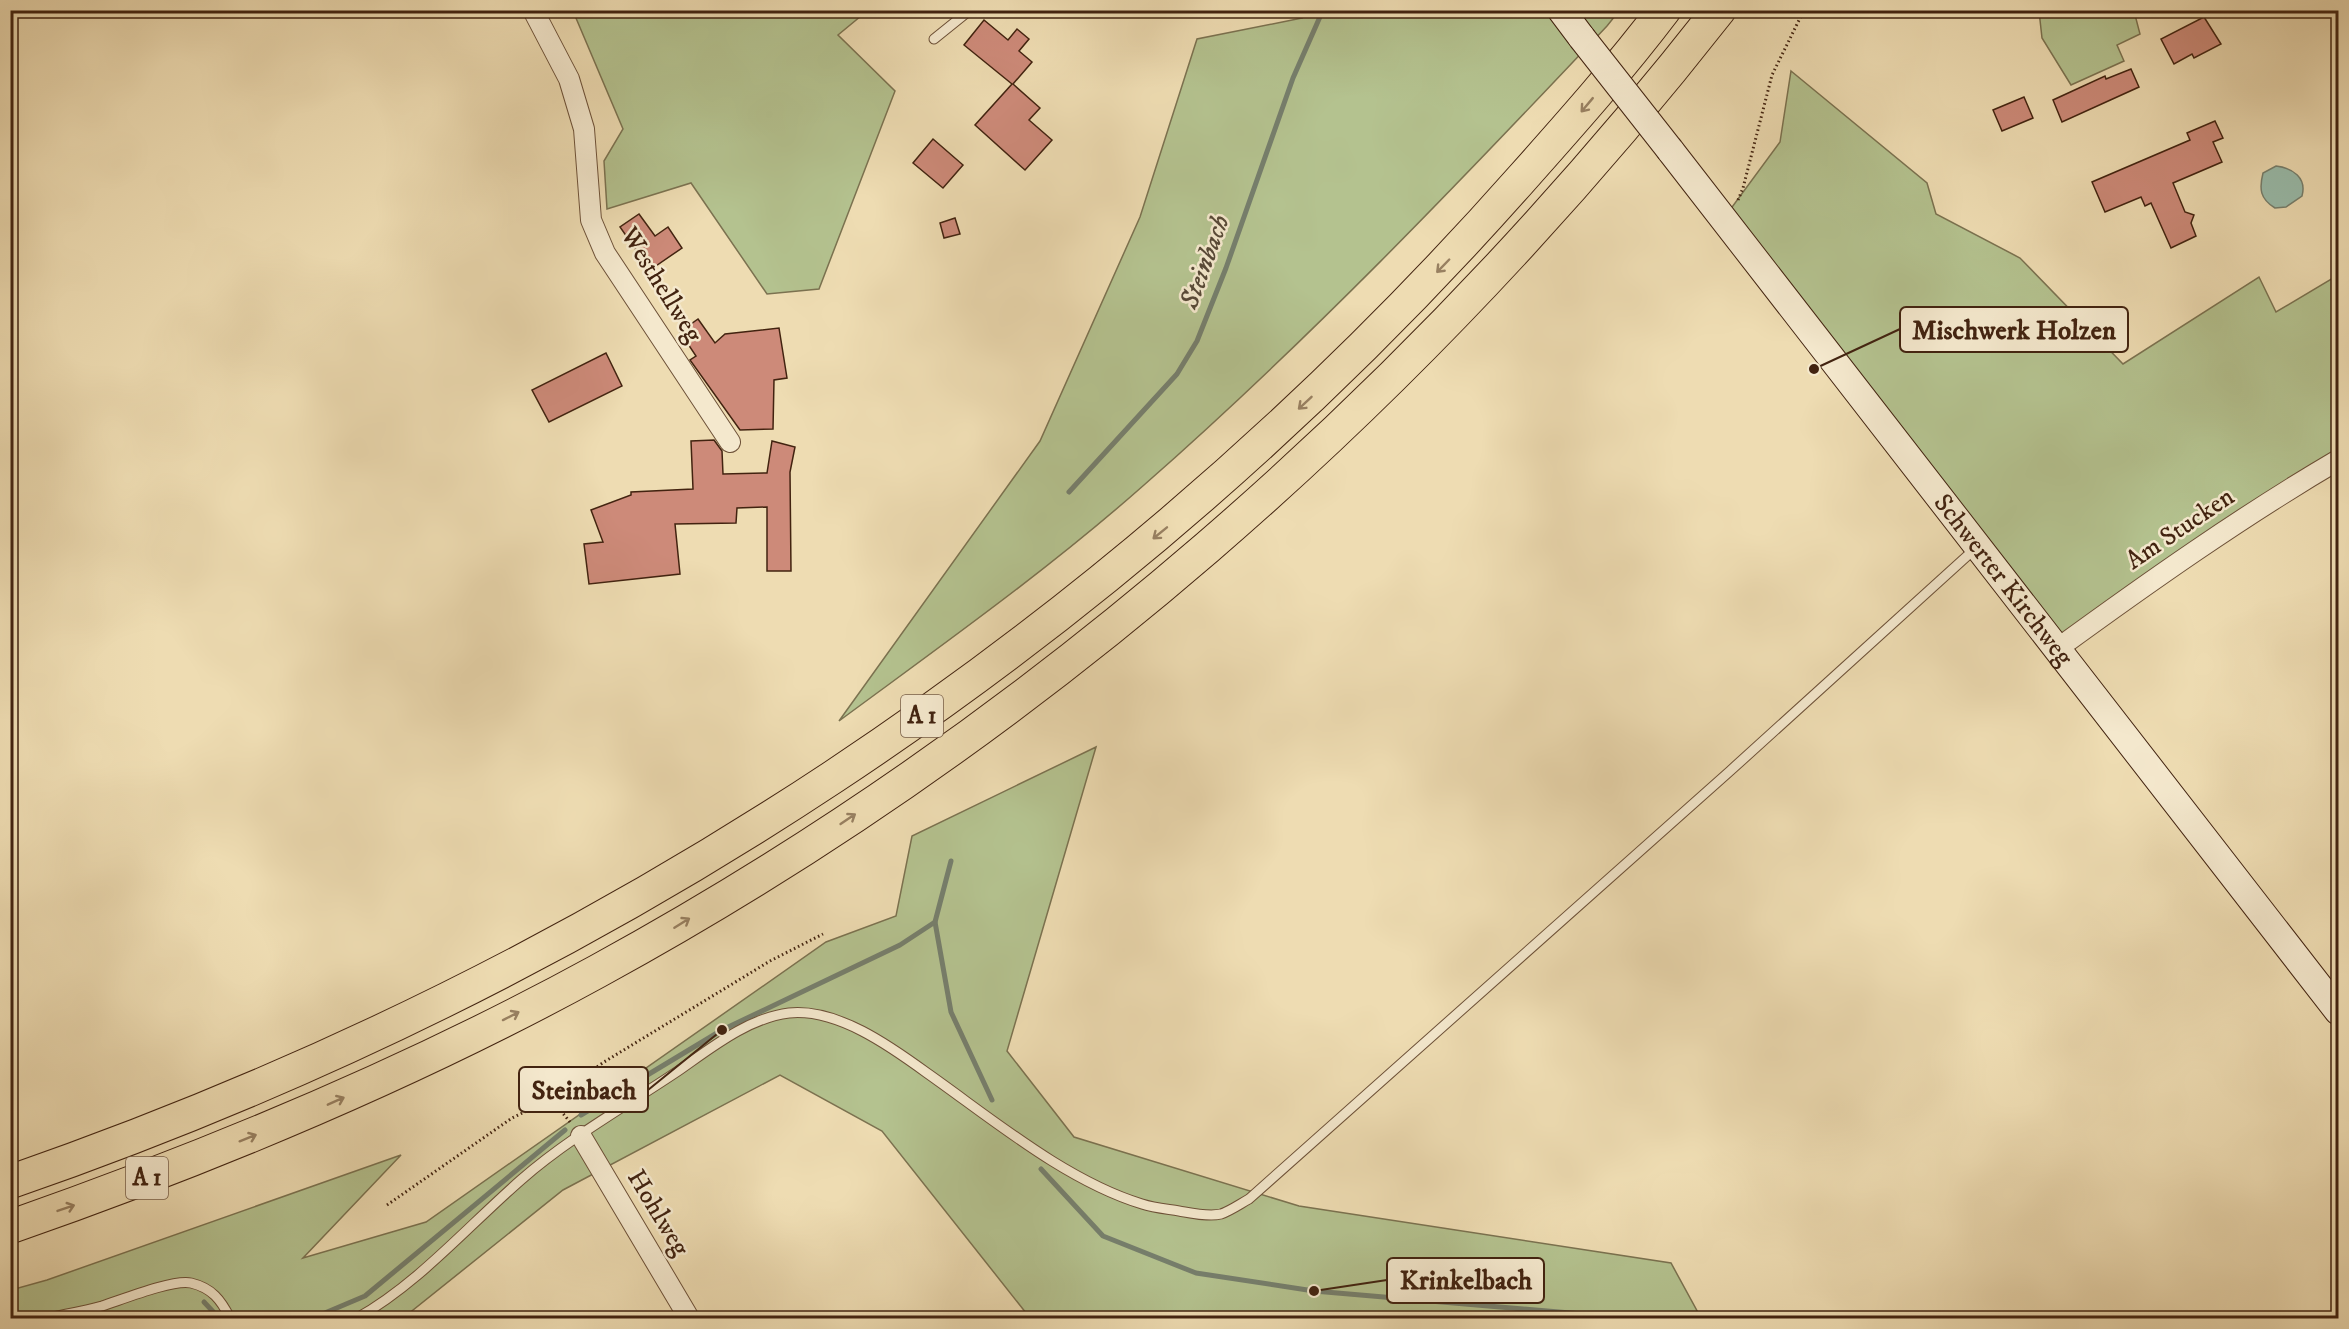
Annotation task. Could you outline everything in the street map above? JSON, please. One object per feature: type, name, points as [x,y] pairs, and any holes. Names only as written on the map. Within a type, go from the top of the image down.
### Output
[{"type":"highway","name":"A 1","points":[[10,1182],[167,1124],[267,1083],[391,1028],[483,982],[588,927],[713,854],[904,729],[1066,609],[1163,530],[1246,458],[1356,356],[1463,245],[1572,122],[1664,10]]},
{"type":"highway","name":"A 1","points":[[10,1227],[177,1167],[282,1124],[406,1068],[504,1020],[654,939],[806,848],[990,721],[1094,642],[1203,552],[1275,490],[1388,383],[1498,269],[1607,149],[1719,10]]},
{"type":"main road","name":"Schwerter Kirchweg","points":[[1560,10],[1724,218],[2338,1011]]},
{"type":"street","name":"Westhellweg","points":[[533,10],[569,80],[584,129],[591,220],[605,253],[730,442]]},
{"type":"street","name":"Am Stucken","points":[[2057,649],[2216,536],[2338,460]]},
{"type":"street","name":"Hohlweg","points":[[581,1136],[689,1318]]},
{"type":"lane","points":[[934,39],[970,10]]},
{"type":"lane","points":[[357,1318],[406,1285],[525,1177],[581,1136],[730,1036],[763,1020],[789,1013],[813,1013],[836,1020],[890,1046],[1043,1155],[1089,1182],[1142,1204],[1196,1214],[1221,1214],[1249,1199],[1721,779],[1978,545]]},
{"type":"lane","points":[[48,1318],[188,1282],[211,1290],[223,1304],[230,1318]]},
{"type":"path","points":[[1724,218],[1734,206],[1743,188],[1772,75],[1804,10]]},
{"type":"path","points":[[387,1205],[512,1118],[551,1099],[604,1062],[770,961],[823,934]]},
{"type":"path","points":[[551,1099],[581,1136]]},
{"type":"green space","points":[[573,11],[867,11],[838,35],[895,91],[819,289],[767,294],[691,183],[607,209],[604,161],[623,129]]},
{"type":"green space","points":[[1296,11],[1619,11],[1381,261],[1205,431],[1070,547],[839,721],[1040,441],[1140,217],[1197,39],[1302,18]]},
{"type":"green space","points":[[2039,11],[2134,11],[2140,34],[2117,45],[2124,61],[2071,85],[2042,38]]},
{"type":"green space","points":[[1791,71],[1927,183],[1936,214],[2020,258],[2123,364],[2259,277],[2276,312],[2338,275],[2338,460],[2057,649],[1724,218],[1780,142]]},
{"type":"green space","points":[[1096,747],[1007,1051],[1074,1137],[1299,1206],[1671,1263],[1701,1318],[1404,1314],[1408,1318],[1030,1318],[882,1131],[780,1075],[563,1190],[403,1318],[11,1318],[11,1290],[47,1280],[401,1155],[303,1258],[426,1222],[826,942],[896,916],[912,836]]},
{"type":"shaded area","points":[[2276,166],[2293,172],[2302,184],[2302,196],[2286,207],[2275,208],[2266,201],[2262,193],[2263,173]]},
{"type":"building","points":[[2204,17],[2221,44],[2194,58],[2192,54],[2174,64],[2161,39]]},
{"type":"building","points":[[984,20],[1008,40],[1017,29],[1029,39],[1019,51],[1032,62],[1013,84],[1040,108],[1029,120],[1052,140],[1025,170],[975,125],[1012,84],[964,45]]},
{"type":"building","points":[[2131,69],[2139,87],[2062,122],[2053,100],[2105,76],[2106,79]]},
{"type":"building","points":[[2024,97],[2033,118],[2002,131],[1993,110]]},
{"type":"building","points":[[2215,121],[2223,138],[2213,142],[2222,162],[2173,183],[2185,212],[2194,215],[2191,223],[2196,236],[2171,248],[2151,203],[2145,206],[2141,197],[2105,212],[2092,182],[2190,140],[2187,133]]},
{"type":"building","points":[[933,139],[963,165],[943,188],[913,163]]},
{"type":"building","points":[[639,214],[655,236],[668,227],[682,248],[650,270],[620,227]]},
{"type":"building","points":[[955,218],[960,234],[944,238],[940,223]]},
{"type":"building","points":[[698,319],[715,343],[725,334],[779,328],[787,378],[774,380],[773,429],[740,430],[690,360],[696,356],[680,332]]},
{"type":"building","points":[[606,353],[622,386],[549,422],[532,390]]},
{"type":"building","points":[[714,440],[722,451],[723,474],[767,473],[772,441],[795,447],[790,472],[791,571],[767,571],[767,507],[737,508],[736,523],[675,524],[680,574],[589,584],[584,544],[603,542],[591,510],[631,495],[631,492],[693,489],[691,441]]},
{"type":"waterway","name":"Steinbach","points":[[1069,492],[1177,374],[1197,341],[1226,268],[1293,78],[1323,10]]},
{"type":"waterway","name":"Steinbach","points":[[581,1115],[722,1030],[900,945],[935,922],[951,861]]},
{"type":"waterway","points":[[935,922],[951,1012],[992,1100]]},
{"type":"waterway","name":"Steinbach","points":[[313,1318],[365,1296],[565,1130]]},
{"type":"waterway","points":[[1041,1169],[1103,1236],[1196,1273],[1314,1291],[1629,1318]]},
{"type":"waterway","points":[[204,1302],[219,1318]]},
{"type":"place","name":"Mischwerk Holzen","points":[[1814,369]]},
{"type":"place","name":"Steinbach","points":[[722,1030]]},
{"type":"place","name":"Krinkelbach","points":[[1314,1291]]}]
